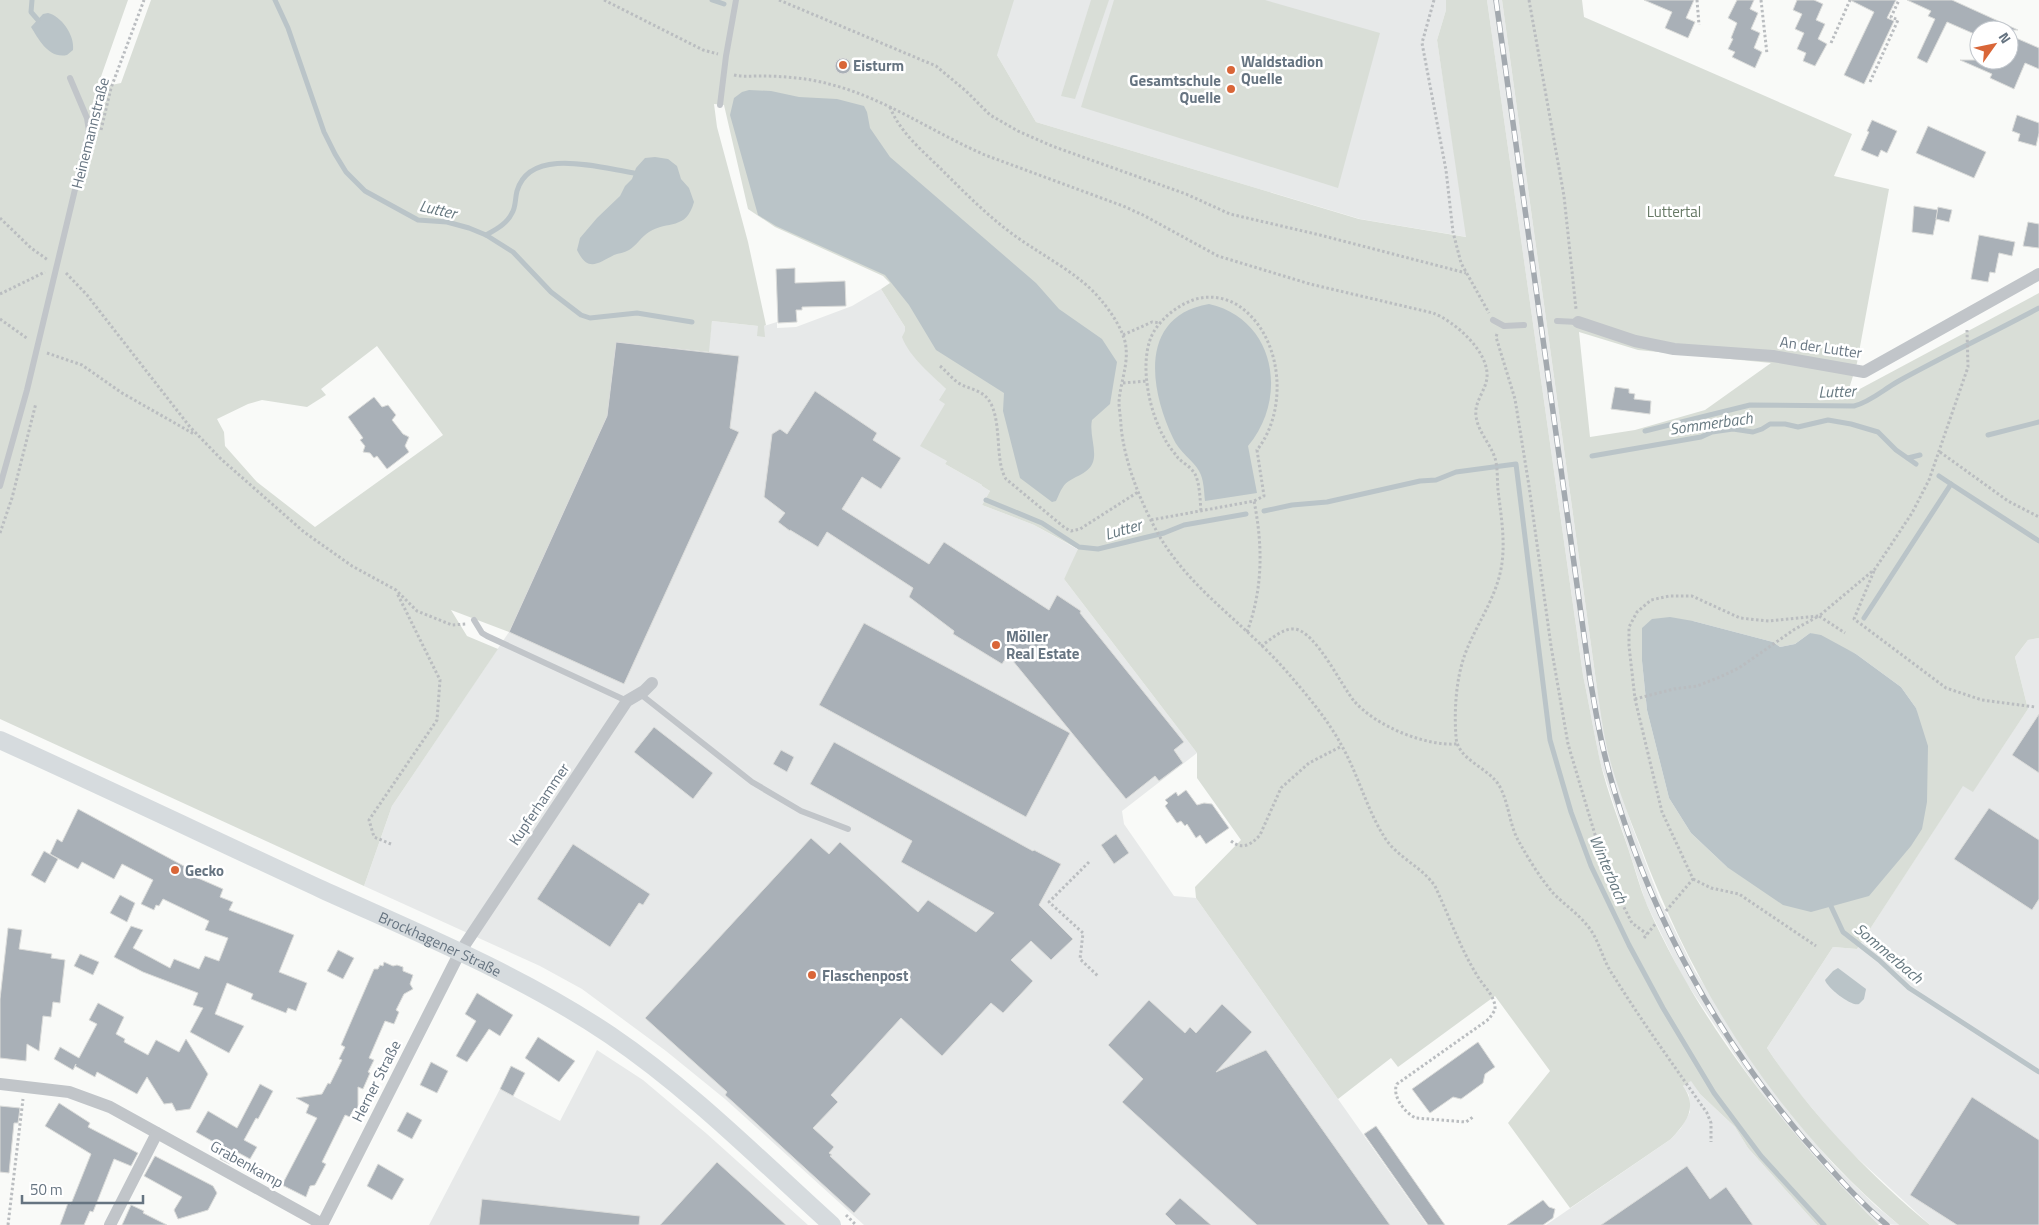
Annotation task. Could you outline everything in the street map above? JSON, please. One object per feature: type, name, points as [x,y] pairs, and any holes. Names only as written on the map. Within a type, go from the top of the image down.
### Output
[{"type":"main road","name":"Brockhagener Straße","points":[[0,740],[460,952],[541,993],[646,1060],[733,1134],[832,1225]]},
{"type":"street","name":"An der Lutter","points":[[1578,322],[1635,341],[1674,349],[1773,356],[1864,372],[2039,274]]},
{"type":"street","name":"Kupferhammer","points":[[460,952],[627,701],[652,683]]},
{"type":"street","name":"Herner Straße","points":[[322,1224],[460,952]]},
{"type":"street","name":"Grabenkamp","points":[[0,1084],[69,1092],[110,1107],[322,1224]]},
{"type":"street","points":[[110,1225],[156,1133]]},
{"type":"lane","points":[[720,105],[723,73],[736,0]]},
{"type":"lane","points":[[0,486],[38,347],[89,131],[86,118],[70,78]]},
{"type":"lane","points":[[1557,321],[1578,322]]},
{"type":"lane","points":[[1495,322],[1513,326],[1524,325]]},
{"type":"lane","points":[[474,620],[482,633],[491,638],[627,701]]},
{"type":"lane","points":[[640,693],[752,782],[802,812],[848,829]]},
{"type":"path","name":"Heinemannstraße","points":[[100,133],[111,88],[144,0]]},
{"type":"path","points":[[604,0],[703,50],[726,56]]},
{"type":"path","points":[[778,0],[936,66],[966,91],[990,115],[1011,128],[1052,146],[1186,194],[1230,214],[1466,273]]},
{"type":"path","points":[[1434,0],[1422,43],[1446,170],[1453,232],[1458,256],[1495,322],[1496,338],[1515,399],[1568,744],[1611,882],[1632,923],[1648,934]]},
{"type":"path","points":[[1529,0],[1564,196],[1578,322]]},
{"type":"path","points":[[1697,0],[1699,25]]},
{"type":"path","points":[[1761,0],[1767,54]]},
{"type":"path","points":[[1831,43],[1850,0]]},
{"type":"path","points":[[1870,82],[1898,20],[1892,16],[1899,0]]},
{"type":"path","points":[[723,73],[827,83],[890,106],[961,145],[984,155],[1143,215],[1218,256],[1310,284],[1433,312],[1445,317],[1462,331],[1478,351],[1485,364],[1487,378],[1476,406],[1476,419],[1496,462],[1504,545],[1502,568],[1490,605],[1465,656],[1459,680],[1457,744],[1461,750],[1498,783],[1504,793],[1510,822],[1519,841],[1551,891],[1576,912],[1590,930],[1610,972],[1707,1113],[1711,1123],[1711,1142]]},
{"type":"path","points":[[890,106],[900,125],[909,136],[967,194],[1004,227],[1059,264],[1101,299],[1123,335],[1126,347],[1123,383],[1119,402],[1125,449],[1138,492],[1156,531],[1186,574],[1286,671],[1342,746],[1377,825],[1393,849],[1428,877],[1435,886],[1464,953],[1496,1003],[1495,1010],[1489,1019],[1397,1084],[1395,1088],[1396,1096],[1411,1116],[1416,1118],[1466,1122],[1473,1117]]},
{"type":"path","points":[[0,218],[31,248],[68,274],[199,436],[221,459],[304,532],[352,566],[396,590],[417,611],[452,625],[468,624],[474,620]]},
{"type":"path","points":[[68,274],[70,265]]},
{"type":"path","points":[[0,294],[57,266]]},
{"type":"path","points":[[1151,520],[1202,511],[1254,501],[1264,496],[1257,450],[1269,434],[1274,421],[1278,394],[1277,371],[1272,352],[1260,327],[1244,309],[1236,304],[1225,299],[1212,297],[1198,298],[1188,302],[1161,323],[1149,342],[1147,381],[1155,419],[1165,440],[1178,458],[1194,474],[1202,511]]},
{"type":"path","points":[[0,319],[48,354],[82,365],[122,393],[199,436]]},
{"type":"path","points":[[1123,335],[1152,322],[1161,323]]},
{"type":"path","points":[[1968,332],[1968,367],[1930,480],[1912,513],[1875,569],[1854,619],[1946,688],[1982,700],[2035,707]]},
{"type":"path","points":[[940,366],[959,383],[980,392],[989,400],[999,438],[1002,473],[1006,479],[1065,528],[1071,531],[1080,530],[1138,492]]},
{"type":"path","points":[[1123,383],[1147,381]]},
{"type":"path","points":[[1940,452],[2008,501],[2039,518]]},
{"type":"path","points":[[1247,632],[1260,582],[1261,558],[1254,501]]},
{"type":"path","points":[[1635,700],[1674,689],[1697,686],[1732,671],[1766,651],[1795,629],[1820,616],[1875,569]]},
{"type":"path","points":[[391,844],[374,836],[369,820],[437,720],[440,680],[396,590]]},
{"type":"path","points":[[1816,946],[1739,894],[1711,888],[1693,878],[1662,812],[1635,700],[1629,646],[1629,627],[1637,612],[1651,600],[1669,596],[1692,596],[1740,618],[1769,621],[1820,616],[1845,633]]},
{"type":"path","points":[[1261,646],[1284,631],[1294,628],[1300,630],[1317,645],[1354,700],[1365,712],[1396,730],[1438,744],[1457,744]]},
{"type":"path","points":[[1231,841],[1237,846],[1254,842],[1260,835],[1281,788],[1310,763],[1342,746]]},
{"type":"path","points":[[1089,862],[1049,902],[1083,933],[1080,958],[1099,977]]},
{"type":"path","points":[[1666,911],[1693,878]]},
{"type":"path","points":[[1644,938],[1656,923]]},
{"type":"path","points":[[8,1225],[24,1087]]},
{"type":"shaded area","name":"Gesamtschule Quelle","points":[[876,0],[1446,0],[1446,10],[1437,40],[1467,237],[1360,219],[1036,122],[997,55]]},
{"type":"shaded area","points":[[1487,0],[1502,0],[1596,681],[1610,759],[1632,826],[1659,898],[1695,971],[1788,1111],[1834,1165],[1876,1206],[1899,1225],[1878,1224],[1833,1178],[1778,1115],[1749,1076],[1683,978],[1646,903],[1600,762],[1583,675]]},
{"type":"shaded area","points":[[48,13],[62,22],[72,38],[73,50],[67,55],[55,54],[50,51],[41,43],[31,27],[43,14]]},
{"type":"shaded area","points":[[749,90],[771,91],[799,97],[837,99],[864,106],[870,128],[890,157],[1036,283],[1059,309],[1102,339],[1117,362],[1110,404],[1092,420],[1091,431],[1094,457],[1091,467],[1066,483],[1056,501],[1052,502],[1020,478],[1003,411],[1004,393],[936,350],[909,305],[885,275],[776,226],[758,215],[730,115],[734,98],[742,92]]},
{"type":"shaded area","points":[[645,158],[668,159],[677,166],[681,179],[689,188],[694,202],[691,211],[681,221],[656,228],[649,232],[627,251],[598,263],[589,264],[585,262],[577,250],[580,238],[620,196],[625,186],[632,179],[636,168]]},
{"type":"shaded area","points":[[881,289],[905,327],[920,362],[946,389],[947,461],[945,464],[990,491],[982,505],[1034,525],[1079,550],[1064,579],[1197,753],[1122,811],[1124,824],[1174,896],[1196,898],[1427,1225],[864,1225],[725,1099],[666,1051],[582,989],[540,966],[364,886],[392,806],[509,632],[607,416],[616,342],[708,352],[712,321],[758,326],[764,337],[764,326],[777,322],[777,328],[796,327],[852,306]]},
{"type":"shaded area","points":[[1209,304],[1231,312],[1249,326],[1261,343],[1269,362],[1271,383],[1268,405],[1261,426],[1248,446],[1257,493],[1205,501],[1201,474],[1176,443],[1165,418],[1155,377],[1156,357],[1161,338],[1170,323],[1186,311]]},
{"type":"shaded area","points":[[1670,617],[1693,621],[1773,642],[1780,647],[1795,644],[1810,633],[1821,635],[1856,654],[1901,687],[1916,708],[1928,746],[1927,802],[1922,829],[1911,846],[1869,896],[1811,912],[1783,905],[1727,867],[1691,833],[1669,798],[1647,710],[1642,661],[1642,628],[1652,619]]},
{"type":"shaded area","points":[[2039,638],[2039,1225],[1930,1225],[1842,1144],[1791,1083],[1767,1048],[1833,947],[1857,949],[1963,785],[1973,791],[2028,709],[2015,657],[2028,640]]},
{"type":"shaded area","points":[[1838,968],[1866,989],[1864,999],[1859,1004],[1846,1000],[1827,984],[1825,980]]},
{"type":"shaded area","points":[[597,1050],[643,1080],[707,1134],[808,1225],[429,1225],[500,1089],[560,1121]]},
{"type":"shaded area","points":[[1691,1080],[1700,1094],[1735,1127],[1748,1148],[1817,1225],[1546,1225],[1671,1139],[1681,1128],[1690,1112],[1689,1095],[1683,1086]]},
{"type":"green space","points":[[0,0],[128,0],[97,88],[121,83],[151,0],[1014,0],[997,55],[1036,122],[1359,219],[1466,237],[1437,40],[1446,10],[1446,0],[1487,0],[1583,675],[1600,761],[1610,795],[1647,905],[1693,993],[1748,1076],[1779,1115],[1879,1225],[1817,1225],[1748,1148],[1735,1127],[1700,1094],[1691,1081],[1683,1086],[1690,1101],[1689,1114],[1671,1139],[1570,1208],[1508,1123],[1550,1071],[1495,996],[1398,1067],[1391,1058],[1338,1099],[1196,898],[1195,887],[1241,840],[1197,778],[1197,753],[1064,579],[1078,549],[1034,525],[982,505],[990,491],[945,464],[947,461],[920,446],[945,404],[939,400],[946,389],[921,365],[906,345],[902,337],[905,327],[881,289],[890,283],[883,276],[775,227],[748,209],[724,105],[714,104],[717,127],[748,242],[766,325],[764,326],[765,337],[757,336],[758,326],[712,321],[709,352],[616,342],[607,416],[509,632],[451,610],[467,636],[498,649],[392,806],[364,886],[0,719]],"holes":[[[377,346],[443,435],[315,527],[257,482],[225,446],[224,432],[217,419],[248,404],[262,400],[307,407],[326,395],[321,389]]]},
{"type":"green space","points":[[1091,0],[1109,0],[1075,99],[1061,96]]},
{"type":"green space","name":"Waldstadion Quelle","points":[[1114,0],[1265,0],[1380,33],[1338,188],[1081,107]]},
{"type":"green space","name":"Luttertal","points":[[1502,0],[1582,0],[1584,17],[1852,134],[1834,176],[1889,189],[1857,363],[1848,392],[1856,391],[2039,293],[2039,638],[2028,640],[2015,657],[2028,709],[1973,792],[1963,786],[1857,949],[1833,947],[1767,1048],[1803,1097],[1842,1142],[1885,1185],[1930,1225],[1899,1225],[1855,1185],[1815,1143],[1778,1099],[1714,1003],[1662,899],[1624,803],[1608,750],[1596,681]],"holes":[[[1579,332],[1638,350],[1771,363],[1705,410],[1635,430],[1590,437]],[[1693,621],[1773,642],[1780,647],[1795,644],[1810,633],[1856,654],[1901,687],[1916,708],[1927,781],[1927,802],[1727,867],[1691,833],[1669,798],[1647,710],[1642,661]]]},
{"type":"building","points":[[1644,0],[1694,0],[1686,18],[1695,22],[1688,38],[1665,28],[1672,12]]},
{"type":"building","points":[[1737,0],[1754,0],[1750,9],[1758,13],[1751,29],[1760,33],[1754,48],[1762,52],[1755,68],[1732,57],[1735,52],[1728,49],[1737,23],[1728,18]]},
{"type":"building","points":[[1797,0],[1814,0],[1823,4],[1816,20],[1825,24],[1818,39],[1827,44],[1815,66],[1803,61],[1806,53],[1797,49],[1804,33],[1795,29],[1802,14],[1793,10]]},
{"type":"building","points":[[1850,0],[1896,0],[1887,18],[1894,21],[1864,84],[1844,75],[1874,12]]},
{"type":"building","points":[[1907,0],[1952,0],[1996,20],[1969,20],[1969,32],[1947,22],[1927,63],[1917,58],[1935,19],[1928,16],[1931,11]]},
{"type":"building","points":[[2019,39],[2039,48],[2039,69],[2025,63],[2014,89],[1990,78],[1992,74],[1983,70],[2019,70]]},
{"type":"building","name":"Eisturm","points":[[843,58],[849,60],[851,66],[849,72],[843,74],[837,72],[835,66],[837,60]]},
{"type":"building","points":[[1960,60],[1969,60],[1969,64]]},
{"type":"building","points":[[2017,115],[2039,123],[2036,146],[2018,141],[2020,134],[2012,131]]},
{"type":"building","points":[[1872,120],[1897,131],[1887,153],[1881,150],[1878,157],[1861,150]]},
{"type":"building","points":[[1928,126],[1986,152],[1974,178],[1916,153]]},
{"type":"building","points":[[1914,206],[1938,210],[1933,235],[1912,232]]},
{"type":"building","points":[[1938,207],[1952,210],[1949,222],[1936,219]]},
{"type":"building","points":[[2028,222],[2039,224],[2039,248],[2023,246]]},
{"type":"building","points":[[1979,235],[2015,242],[2012,256],[1999,253],[1995,273],[1990,272],[1988,282],[1971,279]]},
{"type":"building","points":[[795,268],[795,283],[845,281],[846,306],[802,307],[802,310],[796,310],[797,322],[778,323],[776,269]]},
{"type":"building","points":[[616,342],[739,356],[730,428],[739,432],[624,684],[509,632],[607,416]]},
{"type":"building","points":[[1615,387],[1629,389],[1629,393],[1635,394],[1634,399],[1651,401],[1650,414],[1611,409]]},
{"type":"building","points":[[815,391],[877,433],[873,440],[901,458],[881,489],[862,477],[842,509],[929,564],[944,542],[1049,610],[1057,595],[1081,611],[1080,613],[1184,742],[1174,750],[1183,763],[1159,781],[1155,776],[1126,799],[1008,655],[1002,664],[953,634],[954,631],[909,597],[913,588],[827,532],[818,547],[778,522],[785,513],[764,497],[772,434],[780,429],[787,434]]},
{"type":"building","points":[[374,397],[382,407],[388,405],[396,415],[392,420],[403,434],[409,437],[405,446],[409,452],[387,469],[377,456],[374,458],[370,453],[363,452],[365,446],[360,440],[363,438],[348,417]]},
{"type":"building","points":[[864,623],[1070,733],[1026,817],[819,705]]},
{"type":"building","points":[[2039,714],[2039,773],[2012,755]]},
{"type":"building","points":[[654,727],[713,773],[693,799],[634,752]]},
{"type":"building","name":"Flaschenpost","points":[[834,742],[1033,851],[1061,864],[1039,905],[1073,939],[1051,960],[1031,941],[1011,960],[1033,981],[1003,1013],[991,1003],[942,1056],[901,1018],[831,1095],[838,1102],[813,1128],[834,1147],[829,1153],[832,1155],[830,1156],[871,1194],[854,1213],[725,1095],[727,1092],[645,1018],[811,838],[829,854],[840,842],[918,912],[928,900],[976,932],[994,913],[901,862],[912,841],[810,784]]},
{"type":"building","points":[[781,750],[794,757],[787,772],[773,764]]},
{"type":"building","points":[[1186,790],[1197,805],[1204,803],[1212,804],[1229,828],[1206,844],[1200,835],[1196,838],[1187,824],[1185,826],[1181,821],[1177,823],[1165,806],[1168,803],[1165,800],[1176,792],[1178,796]]},
{"type":"building","points":[[1989,808],[2039,840],[2039,899],[2032,910],[1954,859]]},
{"type":"building","points":[[78,809],[193,871],[191,875],[223,889],[220,897],[233,902],[229,910],[294,935],[279,972],[307,983],[296,1011],[288,1008],[286,1013],[251,999],[253,994],[227,983],[215,1014],[244,1026],[229,1053],[190,1032],[203,1008],[193,1005],[198,993],[143,972],[114,957],[131,926],[143,930],[133,948],[170,968],[174,959],[199,969],[205,956],[219,961],[228,938],[205,930],[209,921],[163,899],[159,906],[156,905],[154,910],[141,904],[153,880],[122,864],[114,879],[82,862],[78,869],[50,854],[57,839],[62,842]]},
{"type":"building","points":[[1116,834],[1129,853],[1114,864],[1101,845]]},
{"type":"building","points":[[573,844],[650,894],[643,905],[639,903],[610,947],[537,899]]},
{"type":"building","points":[[44,851],[58,859],[45,883],[31,875]]},
{"type":"building","points":[[120,895],[135,903],[127,922],[110,913]]},
{"type":"building","points":[[8,928],[22,930],[19,949],[52,954],[51,958],[65,960],[60,1003],[53,1002],[51,1017],[43,1016],[39,1051],[27,1044],[26,1061],[0,1058],[0,999]]},
{"type":"building","points":[[338,950],[354,958],[343,979],[327,971]]},
{"type":"building","points":[[80,954],[99,962],[93,975],[74,966]]},
{"type":"building","points":[[384,962],[393,966],[403,967],[403,971],[413,975],[410,984],[413,989],[404,994],[396,1010],[399,1012],[394,1024],[385,1021],[369,1058],[374,1060],[368,1072],[370,1073],[363,1089],[358,1087],[358,1109],[352,1112],[350,1117],[345,1115],[322,1162],[326,1164],[315,1185],[310,1186],[306,1197],[282,1185],[317,1118],[306,1113],[309,1105],[296,1098],[322,1094],[328,1083],[330,1084],[342,1060],[339,1059],[345,1047],[341,1045],[374,969],[378,969],[380,965],[383,966]]},
{"type":"building","points":[[477,993],[513,1015],[500,1036],[489,1029],[467,1062],[456,1056],[476,1021],[465,1014]]},
{"type":"building","points":[[1149,1000],[1185,1033],[1190,1027],[1196,1033],[1222,1004],[1252,1032],[1216,1072],[1266,1050],[1390,1225],[1257,1225],[1122,1102],[1143,1079],[1108,1045]]},
{"type":"building","points":[[98,1003],[124,1017],[116,1034],[125,1039],[124,1042],[148,1055],[156,1040],[179,1052],[186,1039],[208,1074],[190,1109],[176,1111],[172,1103],[164,1104],[147,1077],[137,1094],[97,1072],[95,1077],[75,1066],[73,1070],[54,1059],[60,1047],[79,1058],[97,1024],[89,1020]]},
{"type":"building","points":[[538,1037],[575,1061],[559,1082],[525,1058]]},
{"type":"building","points":[[1478,1042],[1495,1067],[1485,1074],[1483,1083],[1461,1099],[1453,1097],[1430,1113],[1412,1089]]},
{"type":"building","points":[[431,1062],[448,1071],[437,1093],[420,1085]]},
{"type":"building","points":[[511,1066],[525,1073],[513,1096],[500,1089]]},
{"type":"building","points":[[260,1084],[273,1091],[244,1140],[257,1147],[250,1159],[237,1152],[230,1164],[220,1159],[226,1149],[196,1132],[208,1111],[237,1128]]},
{"type":"building","points":[[1972,1097],[2039,1140],[2039,1225],[1957,1225],[1910,1195]]},
{"type":"building","points":[[59,1103],[90,1123],[88,1127],[138,1153],[131,1166],[114,1159],[93,1212],[90,1211],[84,1225],[60,1225],[68,1203],[71,1204],[91,1154],[45,1126]]},
{"type":"building","points":[[0,1106],[20,1108],[18,1123],[14,1123],[9,1173],[0,1172]]},
{"type":"building","points":[[407,1112],[422,1120],[412,1139],[397,1131]]},
{"type":"building","points":[[1376,1126],[1445,1225],[1428,1225],[1364,1134]]},
{"type":"building","points":[[155,1156],[213,1186],[217,1193],[208,1210],[178,1219],[174,1210],[182,1197],[144,1176]]},
{"type":"building","points":[[717,1162],[786,1225],[660,1225]]},
{"type":"building","points":[[378,1164],[404,1179],[392,1200],[367,1186]]},
{"type":"building","points":[[1687,1166],[1710,1199],[1726,1187],[1753,1225],[1601,1225]]},
{"type":"building","points":[[1180,1198],[1211,1225],[1176,1225],[1165,1214]]},
{"type":"building","points":[[482,1199],[640,1216],[639,1225],[479,1225]]},
{"type":"building","points":[[1543,1200],[1549,1207],[1555,1209],[1553,1218],[1543,1225],[1507,1225]]},
{"type":"building","points":[[131,1205],[144,1211],[143,1213],[167,1225],[122,1225]]},
{"type":"waterway","points":[[32,0],[31,12],[38,20]]},
{"type":"waterway","name":"Lutter","points":[[275,0],[288,28],[324,132],[346,172],[365,191],[418,220],[447,222],[486,235],[513,252],[551,292],[581,315],[590,318],[637,313],[692,322]]},
{"type":"waterway","points":[[712,0],[724,4]]},
{"type":"waterway","points":[[486,235],[501,226],[510,217],[514,208],[517,191],[524,177],[536,168],[551,164],[568,163],[634,173]]},
{"type":"waterway","name":"Lutter","points":[[1645,431],[1750,405],[1854,406],[1866,402],[1915,372],[2039,308]]},
{"type":"waterway","name":"Sommerbach","points":[[1592,456],[1701,437],[1712,432],[1733,429],[1753,432],[1770,424],[1785,424],[1798,427],[1828,420],[1878,432],[1896,450],[1916,464]]},
{"type":"waterway","name":"Lutter","points":[[1988,435],[2039,422]]},
{"type":"waterway","name":"Lutter","points":[[1908,458],[1920,455]]},
{"type":"waterway","name":"Winterbach","points":[[1264,511],[1292,505],[1327,502],[1420,481],[1436,480],[1456,472],[1516,464],[1550,740],[1571,812],[1591,866],[1629,945],[1663,1008],[1714,1093],[1761,1156],[1824,1225]]},
{"type":"waterway","name":"Sommerbach","points":[[1864,618],[1951,484],[1939,476]]},
{"type":"waterway","points":[[1951,484],[2039,541]]},
{"type":"waterway","name":"Lutter","points":[[986,500],[1042,523],[1079,547],[1098,549],[1164,533],[1184,525],[1246,514]]},
{"type":"waterway","name":"Sommerbach","points":[[1829,902],[1843,932],[1879,960],[1909,988],[2039,1072]]},
{"type":"railway","points":[[1496,0],[1590,679],[1599,730],[1618,804],[1633,847],[1666,926],[1705,1000],[1727,1036],[1776,1105],[1803,1138],[1854,1194],[1887,1225]]},
{"type":"place","name":"Eisturm","points":[[843,65]]},
{"type":"place","name":"Waldstadion Quelle","points":[[1231,70]]},
{"type":"place","name":"Gesamtschule Quelle","points":[[1231,89]]},
{"type":"place","name":"Möller Real Estate","points":[[996,645]]},
{"type":"place","name":"Gecko","points":[[175,870]]},
{"type":"place","name":"Flaschenpost","points":[[812,975]]}]
